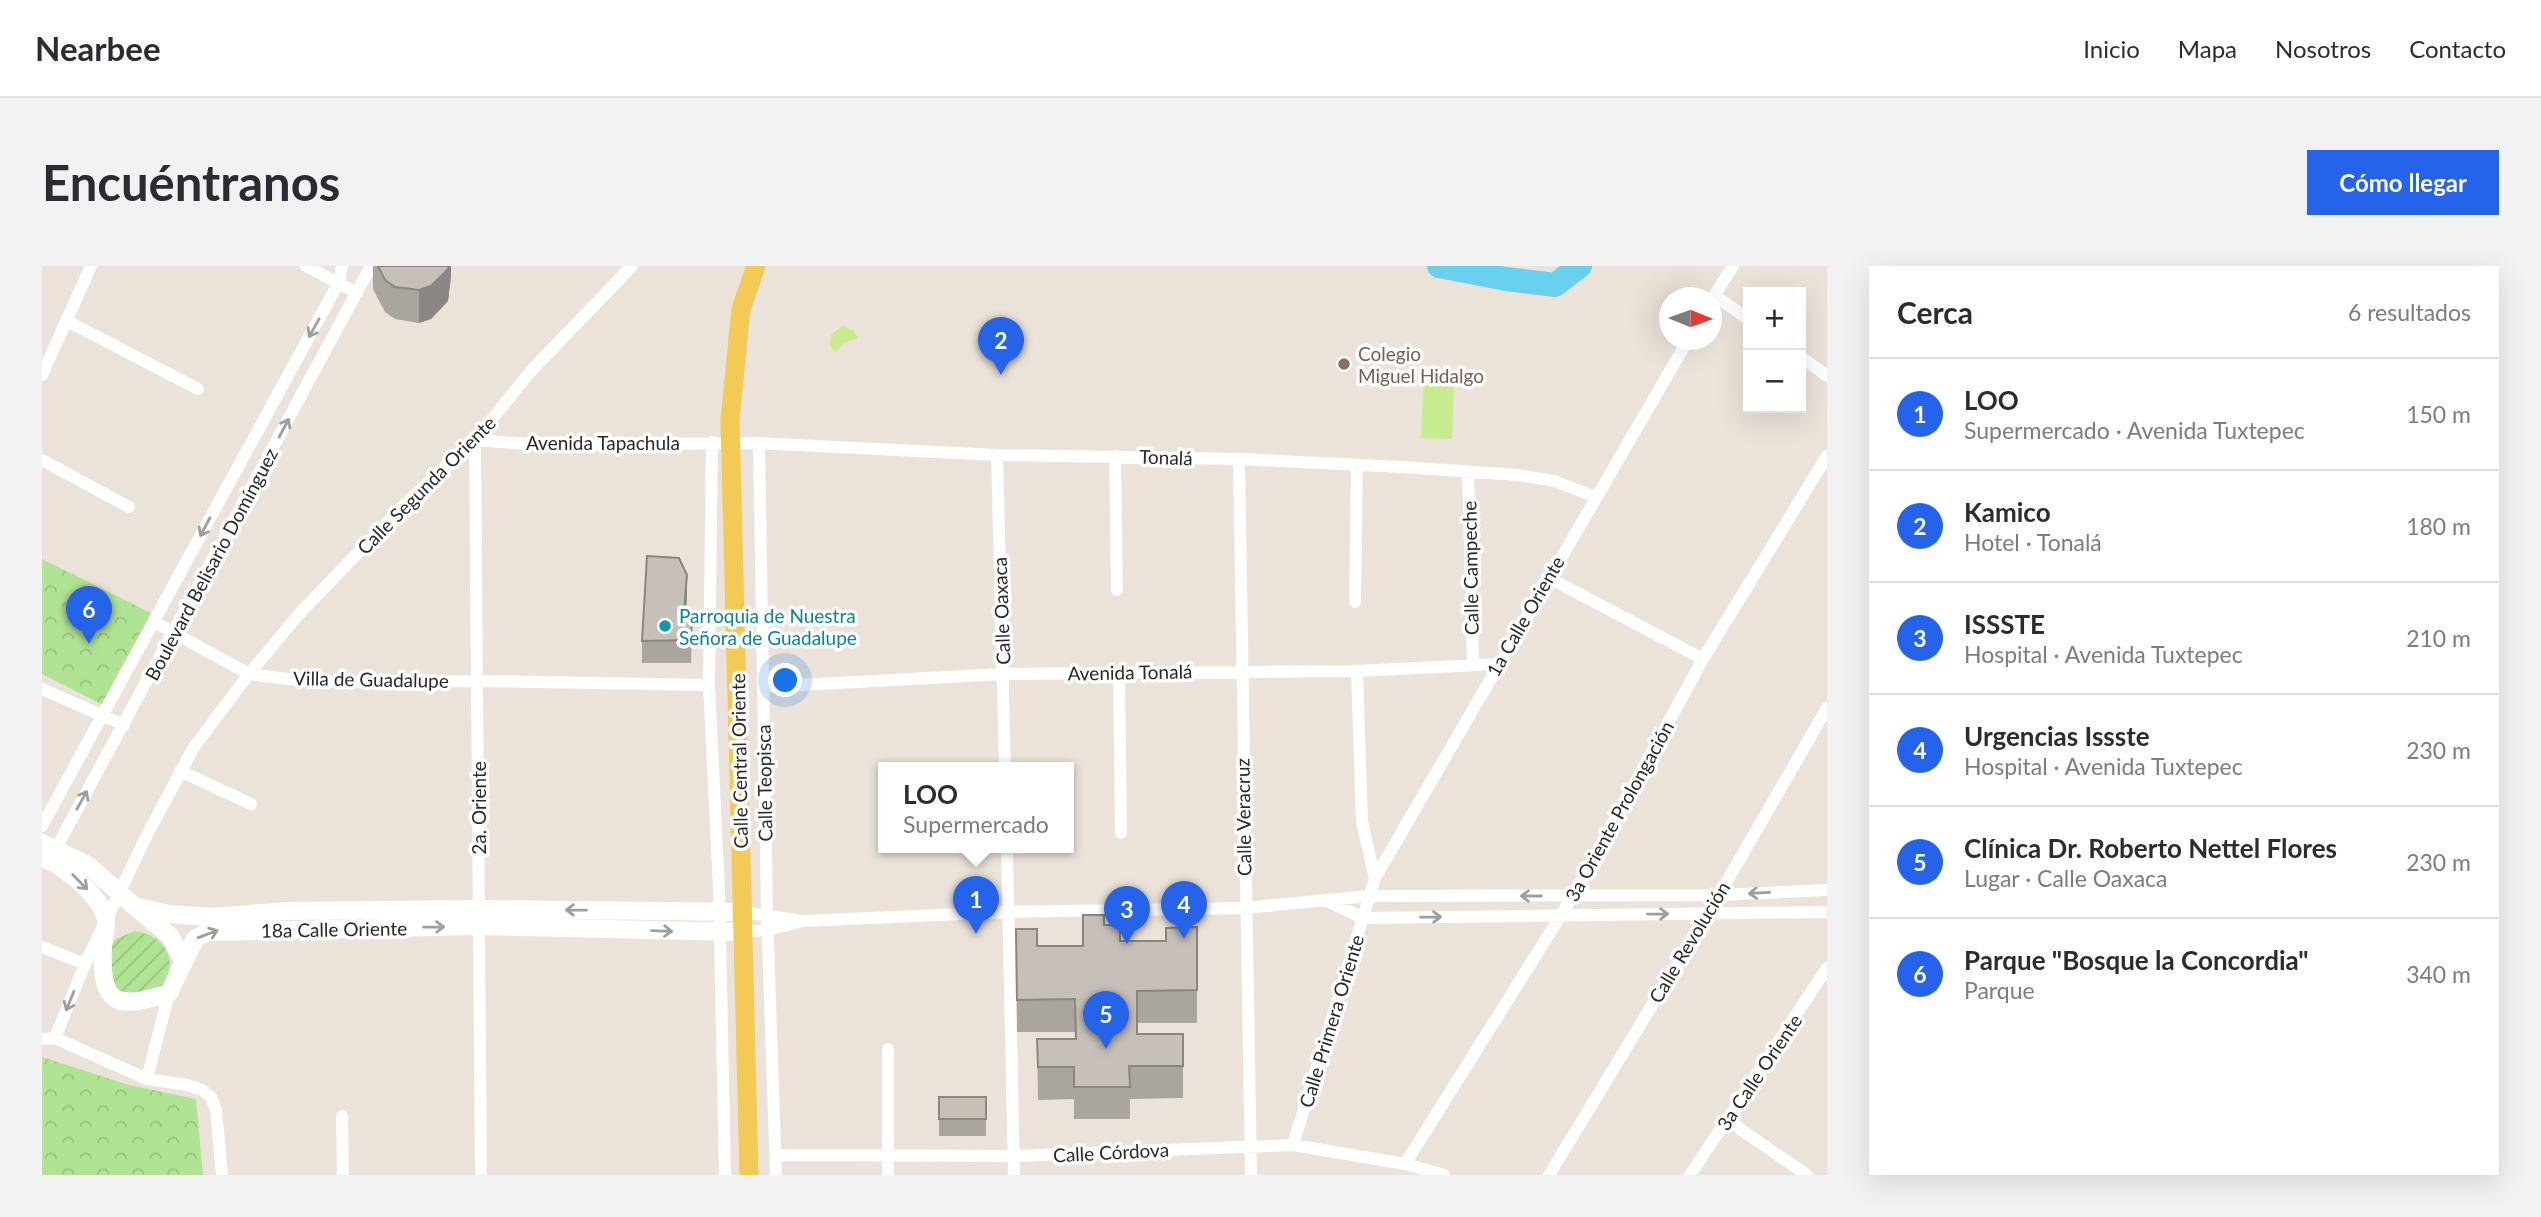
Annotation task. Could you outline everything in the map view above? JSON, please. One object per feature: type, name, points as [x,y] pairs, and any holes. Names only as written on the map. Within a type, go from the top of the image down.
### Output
[{"type":"main road","name":"Calle Central Oriente","points":[[749,1175],[742,922],[721,442],[730,420],[741,309],[756,266]]},
{"type":"main road","name":"18a Calle Oriente","points":[[47,852],[88,865],[134,906],[169,914],[211,917],[288,911],[478,917],[720,933],[742,922]]},
{"type":"main road","points":[[47,852],[84,884],[106,919],[103,981],[108,994],[120,1002],[132,1004],[169,993]]},
{"type":"main road","points":[[134,906],[170,936],[184,962]]},
{"type":"main road","name":"18a Calle Oriente","points":[[169,993],[195,939],[207,932],[478,917],[719,911],[742,922]]},
{"type":"street","points":[[42,375],[91,266]]},
{"type":"street","points":[[306,266],[357,293]]},
{"type":"street","name":"Boulevard Belisario Domínguez","points":[[42,826],[339,282],[342,266]]},
{"type":"street","name":"Boulevard Belisario Domínguez","points":[[47,852],[124,725],[371,266]]},
{"type":"street","name":"Calle Segunda Oriente","points":[[249,674],[300,613],[397,513],[475,440],[531,371],[632,266]]},
{"type":"street","points":[[1719,287],[1732,266]]},
{"type":"street","points":[[1722,303],[1743,316]]},
{"type":"street","points":[[67,321],[198,389]]},
{"type":"street","name":"1a Calle Oriente","points":[[1369,896],[1375,878],[1547,577],[1682,350]]},
{"type":"street","points":[[1806,361],[1827,376]]},
{"type":"street","name":"Avenida Tapachula","points":[[475,440],[541,445],[721,442]]},
{"type":"street","name":"2a. Oriente","points":[[475,440],[481,1175]]},
{"type":"street","points":[[721,442],[709,685],[720,933],[726,1175]]},
{"type":"street","name":"Tonalá","points":[[721,442],[997,455],[1239,459],[1357,465],[1554,481],[1596,497]]},
{"type":"street","name":"Calle Teopisca","points":[[760,443],[767,914],[776,1175]]},
{"type":"street","name":"Calle Oaxaca","points":[[997,455],[1005,762]]},
{"type":"street","points":[[1115,456],[1117,590]]},
{"type":"street","name":"3a Oriente Prolongación","points":[[1405,1164],[1573,896],[1703,659],[1827,456]]},
{"type":"street","name":"Calle Veracruz","points":[[1239,459],[1240,671],[1251,1175]]},
{"type":"street","points":[[42,460],[129,508]]},
{"type":"street","points":[[1355,602],[1357,465]]},
{"type":"street","name":"Calle Campeche","points":[[1468,472],[1472,665]]},
{"type":"street","points":[[1547,577],[1703,659]]},
{"type":"street","points":[[155,622],[249,674],[180,771],[49,1039],[147,1079],[187,1085],[202,1090],[211,1097],[216,1110],[222,1175]]},
{"type":"street","name":"Avenida Tonalá","points":[[763,687],[1003,674],[1357,671],[1498,664]]},
{"type":"street","points":[[1357,671],[1362,822],[1375,878]]},
{"type":"street","points":[[1119,672],[1121,833]]},
{"type":"street","name":"Villa de Guadalupe","points":[[249,674],[313,682],[478,681],[709,685]]},
{"type":"street","points":[[42,690],[124,725]]},
{"type":"street","name":"Calle Revolución","points":[[1549,1175],[1719,895],[1827,708]]},
{"type":"street","points":[[180,771],[251,804]]},
{"type":"street","points":[[1007,853],[1014,1175]]},
{"type":"street","points":[[802,921],[1008,912],[1245,908],[1329,902],[1369,896],[1719,895],[1827,890]]},
{"type":"street","name":"Calle Primera Oriente","points":[[1293,1145],[1369,896]]},
{"type":"street","points":[[1329,902],[1363,918],[1827,912]]},
{"type":"street","name":"18a Calle Oriente","points":[[742,922],[767,914],[802,921]]},
{"type":"street","name":"18a Calle Oriente","points":[[742,922],[768,930],[802,921]]},
{"type":"street","points":[[42,947],[85,964]]},
{"type":"street","name":"3a Calle Oriente","points":[[1690,1175],[1826,971]]},
{"type":"street","points":[[147,1079],[169,993]]},
{"type":"street","points":[[888,1049],[888,1175]]},
{"type":"street","points":[[342,1116],[342,1175]]},
{"type":"street","points":[[1727,1120],[1807,1175]]},
{"type":"street","name":"Calle Córdova","points":[[776,1155],[1014,1156],[1293,1145],[1405,1164],[1444,1175]]},
{"type":"green space","points":[[842,326],[854,331],[858,338],[844,343],[835,353],[830,345],[831,335]]},
{"type":"green space","points":[[1424,378],[1454,379],[1452,439],[1421,438]]},
{"type":"green space","points":[[42,559],[151,613],[105,706],[42,674]]},
{"type":"green space","points":[[135,931],[154,937],[161,943],[166,950],[170,966],[164,985],[134,998],[114,988],[109,948],[116,939]]},
{"type":"green space","points":[[42,1057],[129,1085],[196,1099],[203,1175],[42,1175]]},
{"type":"building","points":[[378,266],[448,266],[448,269],[431,286],[419,290],[395,287],[385,280]]},
{"type":"building","name":"Parroquia de Nuestra Señora de Guadalupe","points":[[647,556],[679,558],[687,575],[684,610],[692,612],[691,640],[642,641]]},
{"type":"building","points":[[1083,915],[1104,915],[1104,925],[1120,925],[1120,941],[1166,941],[1166,928],[1197,927],[1197,990],[1137,991],[1137,1034],[1183,1034],[1183,1066],[1129,1066],[1130,1087],[1074,1087],[1074,1067],[1038,1067],[1037,1039],[1076,1039],[1075,999],[1017,1000],[1016,929],[1037,929],[1037,946],[1083,946]]},
{"type":"building","points":[[939,1097],[986,1097],[986,1119],[939,1119]]},
{"type":"waterway","points":[[1439,266],[1555,285],[1580,266]]},
{"type":"place","name":"Colegio Miguel Hidalgo","points":[[1344,364]]},
{"type":"place","name":"Kamico","points":[[1001,375]]},
{"type":"place","name":"Parroquia de Nuestra Señora de Guadalupe","points":[[665,626]]},
{"type":"place","name":"Parque \"Bosque la Concordia\"","points":[[89,644]]},
{"type":"place","name":"LOO","points":[[976,934]]},
{"type":"place","name":"Urgencias Issste","points":[[1184,939]]},
{"type":"place","name":"ISSSTE","points":[[1127,944]]},
{"type":"place","name":"Clínica Dr. Roberto Nettel Flores","points":[[1106,1049]]}]
